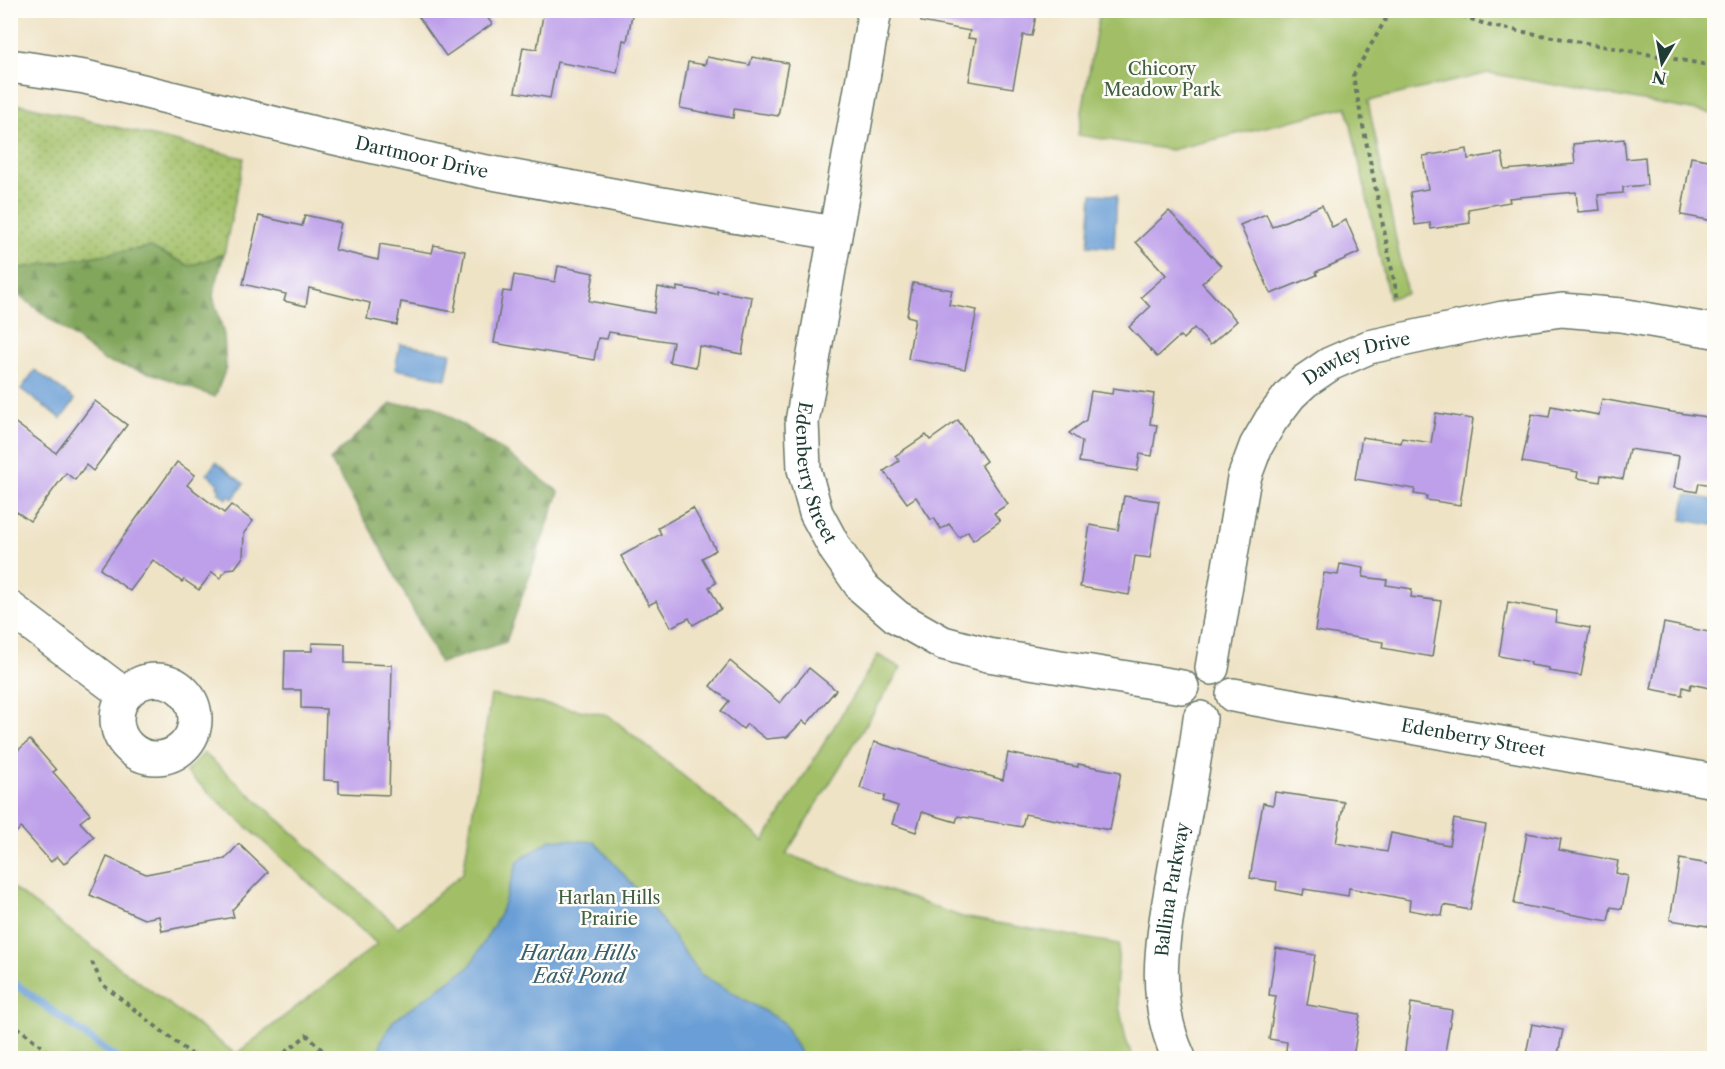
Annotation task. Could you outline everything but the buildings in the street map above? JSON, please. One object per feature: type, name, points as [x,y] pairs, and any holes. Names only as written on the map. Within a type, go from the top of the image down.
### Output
[{"type":"street","name":"Edenberry Street","points":[[875,10],[802,422],[804,469],[816,513],[836,550],[862,587],[897,617],[943,643],[988,655],[1182,687]]},
{"type":"street","name":"Dartmoor Drive","points":[[10,66],[85,77],[476,170],[834,233]]},
{"type":"street","name":"Dawley Drive","points":[[1212,668],[1244,478],[1256,446],[1271,420],[1290,395],[1330,364],[1369,347],[1503,318],[1562,310],[1621,315],[1714,331]]},
{"type":"street","points":[[10,608],[125,695]]},
{"type":"street","points":[[1212,668],[1226,674],[1233,687],[1232,703],[1222,715],[1215,718],[1200,718],[1187,709],[1182,687],[1185,680],[1197,669],[1212,668]]},
{"type":"street","name":"Edenberry Street","points":[[1233,695],[1714,781]]},
{"type":"street","name":"Ballina Parkway","points":[[1179,1059],[1172,1043],[1161,994],[1161,953],[1200,718]]},
{"type":"path","points":[[1391,10],[1353,76],[1398,300]]},
{"type":"path","points":[[1445,10],[1491,27],[1714,66]]},
{"type":"path","points":[[92,962],[102,984],[196,1059]]},
{"type":"path","points":[[10,1021],[56,1059]]},
{"type":"path","points":[[278,1059],[307,1035],[330,1059]]},
{"type":"green space","name":"Chicory Meadow Park","points":[[1100,10],[1714,11],[1714,114],[1489,73],[1368,101],[1407,294],[1389,298],[1347,107],[1171,150],[1078,135]]},
{"type":"green space","points":[[11,104],[24,105],[244,158],[224,254],[190,266],[150,247],[15,269],[11,274]]},
{"type":"green space","points":[[150,247],[190,266],[224,254],[213,296],[224,335],[226,368],[215,397],[157,375],[105,361],[11,289],[11,274],[15,269]]},
{"type":"green space","points":[[391,404],[432,405],[505,452],[559,492],[506,642],[440,663],[379,544],[330,460]]},
{"type":"green space","name":"Harlan Hills Prairie","points":[[878,655],[901,668],[786,854],[962,917],[1119,944],[1116,991],[1126,1040],[1133,1058],[11,1058],[10,886],[236,1054],[377,944],[186,772],[204,753],[398,927],[463,873],[491,695],[608,715],[764,841]]},
{"type":"water","points":[[1092,194],[1117,195],[1114,248],[1088,246]]},
{"type":"water","points":[[400,344],[451,353],[446,379],[395,369]]},
{"type":"water","points":[[35,370],[75,400],[61,419],[21,389]]},
{"type":"water","points":[[216,462],[244,484],[233,499],[229,496],[227,499],[218,492],[219,484],[207,474]]},
{"type":"water","points":[[1686,495],[1714,500],[1714,525],[1682,520]]},
{"type":"water","name":"Harlan Hills East Pond","points":[[552,839],[595,842],[649,903],[700,974],[783,1022],[803,1058],[381,1058],[379,1056],[381,1041],[393,1021],[470,966],[500,914],[518,861]]},
{"type":"waterway","points":[[10,980],[116,1058]]}]
